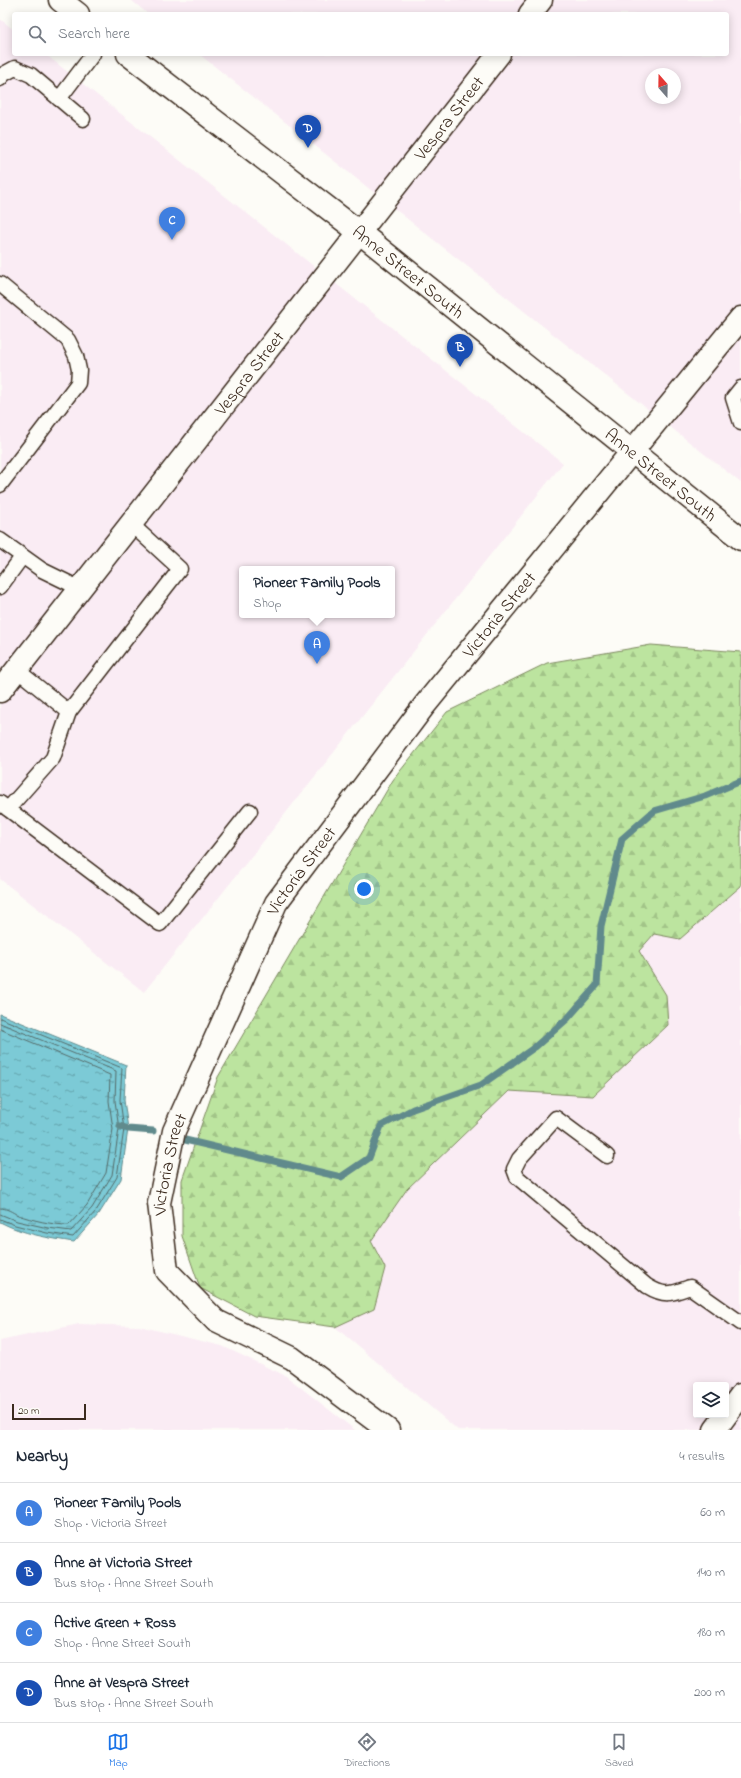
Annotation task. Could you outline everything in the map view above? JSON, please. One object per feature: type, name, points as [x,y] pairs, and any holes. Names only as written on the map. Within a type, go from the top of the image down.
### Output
[{"type":"street","points":[[60,0],[75,12]]},
{"type":"street","points":[[532,12],[541,0]]},
{"type":"street","name":"Anne Street South","points":[[131,56],[359,232],[741,539]]},
{"type":"street","name":"Vespra Street","points":[[0,692],[497,56]]},
{"type":"street","name":"Victoria Street","points":[[388,1430],[292,1358],[216,1321],[167,1271],[159,1203],[174,1131],[276,903],[424,706],[741,318]]},
{"type":"street","points":[[715,1430],[741,1395]]},
{"type":"lane","points":[[59,99],[91,56]]},
{"type":"lane","points":[[0,79],[4,74],[15,68],[31,75],[83,119]]},
{"type":"lane","points":[[0,284],[68,340],[76,356],[79,370],[78,383],[0,485]]},
{"type":"lane","points":[[741,388],[733,398],[741,423]]},
{"type":"lane","points":[[131,524],[180,569],[68,712],[52,758],[4,806],[160,924],[250,811]]},
{"type":"lane","points":[[0,540],[42,570],[81,589]]},
{"type":"lane","points":[[0,587],[22,557]]},
{"type":"lane","points":[[17,670],[68,712]]},
{"type":"lane","points":[[607,1156],[556,1118],[518,1159],[514,1168],[517,1177],[647,1286],[660,1294],[672,1294],[690,1287],[741,1323]]},
{"type":"shaded area","points":[[131,0],[741,0],[741,483],[202,56],[729,56],[729,12],[146,12]]},
{"type":"shaded area","points":[[0,19],[12,28],[12,56],[48,56],[563,463],[144,992],[0,879]]},
{"type":"shaded area","points":[[741,886],[741,1430],[458,1430],[335,1327],[374,1309],[385,1268],[370,1241],[407,1189],[509,1091],[593,1096],[666,995],[639,951],[654,934],[680,939]]},
{"type":"shaded area","points":[[79,1324],[139,1326],[222,1346],[286,1376],[355,1430],[0,1430],[0,1341]]},
{"type":"green space","points":[[651,645],[741,652],[741,886],[680,939],[654,934],[639,951],[666,995],[668,1025],[593,1096],[509,1091],[407,1189],[371,1241],[385,1268],[374,1309],[335,1327],[254,1316],[200,1288],[182,1236],[182,1180],[218,1077],[393,780],[447,712],[547,663]]},
{"type":"water","points":[[0,1014],[126,1065],[124,1100],[128,1129],[121,1179],[99,1214],[74,1242],[27,1233],[0,1222]]},
{"type":"waterway","points":[[181,1139],[341,1177],[369,1158],[381,1126],[413,1109],[481,1085],[535,1047],[568,1018],[597,985],[601,926],[622,839],[654,811],[705,796],[741,781]]},
{"type":"waterway","points":[[120,1126],[128,1129],[153,1131]]},
{"type":"place","name":"Anne at Vespra Street","points":[[308,148]]},
{"type":"place","name":"Active Green + Ross","points":[[172,240]]},
{"type":"place","name":"Anne at Victoria Street","points":[[460,367]]},
{"type":"place","name":"Pioneer Family Pools","points":[[317,664]]}]
